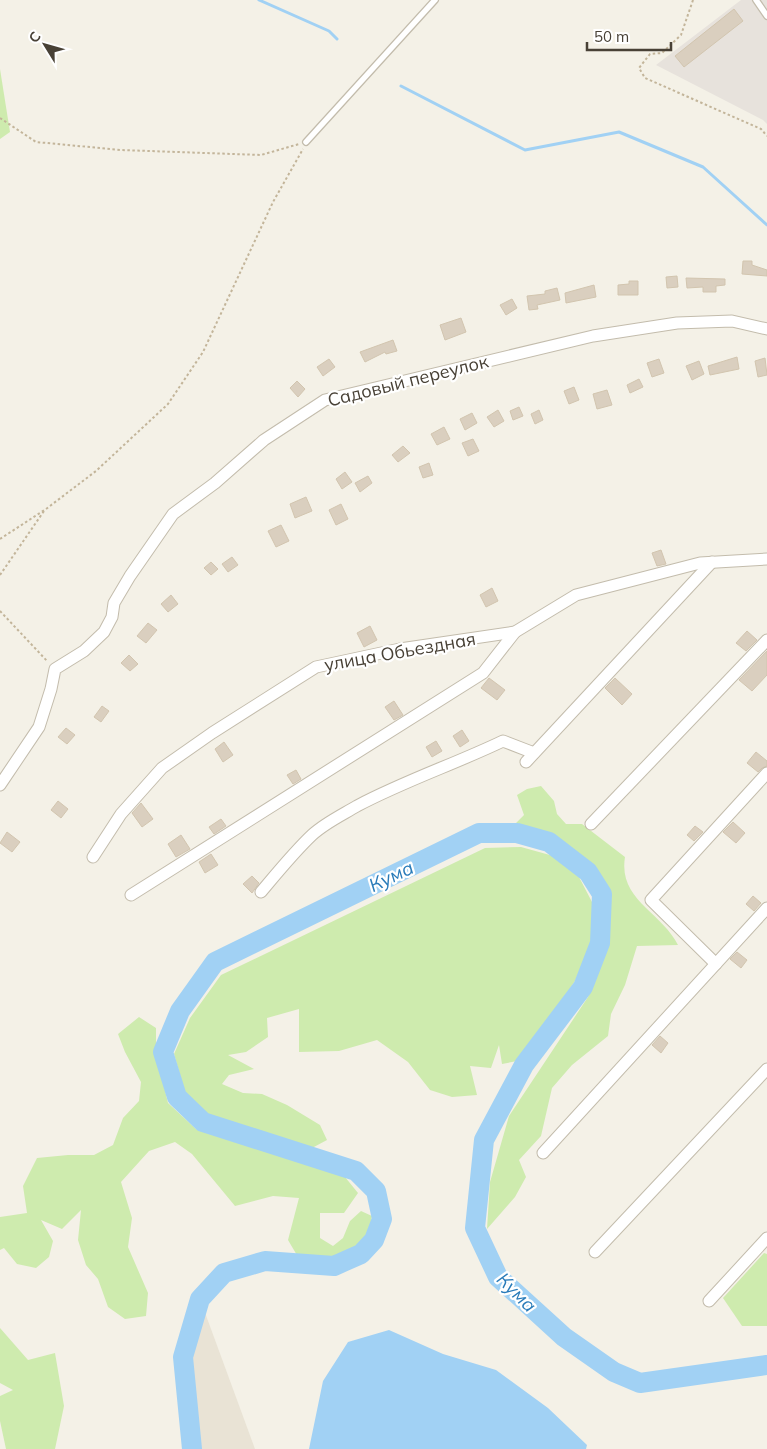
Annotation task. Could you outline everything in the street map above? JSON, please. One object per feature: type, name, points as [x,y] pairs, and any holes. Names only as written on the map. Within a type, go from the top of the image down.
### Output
[{"type":"street","name":"Садовый переулок","points":[[55,668],[84,651],[104,632],[112,617],[114,603],[130,576],[173,514],[215,483],[264,440],[324,400],[593,336],[677,323],[732,321],[767,329]]},
{"type":"street","name":"улица Обьездная","points":[[93,857],[121,814],[162,768],[212,733],[316,667],[400,649],[515,632],[576,595],[700,563],[767,559]]},
{"type":"street","points":[[261,892],[313,835],[338,816],[367,801],[503,741],[530,758],[712,562]]},
{"type":"street","points":[[131,896],[483,673],[515,632]]},
{"type":"street","points":[[592,824],[767,640]]},
{"type":"street","points":[[0,785],[38,727],[51,689],[55,668]]},
{"type":"street","points":[[716,964],[651,900],[767,773]]},
{"type":"street","points":[[542,1153],[767,908]]},
{"type":"street","points":[[595,1252],[767,1069]]},
{"type":"street","points":[[709,1301],[767,1238]]},
{"type":"lane","points":[[306,142],[435,0]]},
{"type":"lane","points":[[756,0],[767,16]]},
{"type":"path","points":[[693,0],[681,35],[662,52],[650,54],[639,68],[645,78],[761,129],[767,136]]},
{"type":"path","points":[[0,118],[36,142],[121,150],[261,155],[306,142]]},
{"type":"path","points":[[0,539],[46,509],[96,471],[168,404],[203,352],[273,202],[306,142]]},
{"type":"path","points":[[0,575],[46,509]]},
{"type":"path","points":[[0,611],[55,668]]},
{"type":"shaded area","points":[[741,0],[767,0],[767,124],[763,120],[656,65]]},
{"type":"shaded area","points":[[200,1299],[255,1449],[192,1449],[183,1357]]},
{"type":"green space","points":[[0,69],[10,132],[0,139]]},
{"type":"green space","points":[[541,786],[554,801],[557,814],[566,824],[582,824],[625,857],[625,872],[628,884],[634,895],[662,923],[678,945],[637,946],[625,985],[611,1014],[608,1036],[572,1065],[552,1088],[541,1136],[519,1160],[526,1177],[515,1197],[487,1229],[490,1182],[509,1116],[588,997],[606,944],[607,891],[593,869],[550,835],[529,827],[514,825],[524,815],[517,795],[527,789]]},
{"type":"green space","points":[[521,847],[557,857],[579,877],[592,902],[593,938],[575,981],[522,1060],[502,1064],[499,1045],[491,1068],[470,1066],[477,1095],[452,1097],[430,1090],[408,1062],[377,1040],[339,1051],[299,1052],[299,1009],[267,1018],[268,1037],[246,1052],[228,1055],[254,1069],[229,1075],[222,1084],[243,1093],[262,1094],[287,1105],[320,1125],[327,1140],[312,1148],[210,1116],[185,1092],[174,1054],[190,1018],[221,975],[485,848]]},
{"type":"green space","points":[[139,1017],[156,1028],[156,1053],[168,1103],[196,1129],[345,1177],[358,1193],[344,1213],[320,1213],[320,1238],[333,1246],[343,1238],[350,1221],[361,1211],[372,1216],[369,1235],[359,1249],[332,1261],[298,1257],[288,1240],[299,1198],[273,1196],[235,1206],[192,1154],[175,1142],[149,1151],[121,1182],[132,1218],[128,1247],[148,1293],[146,1316],[125,1319],[108,1307],[98,1279],[86,1265],[78,1240],[81,1210],[62,1229],[41,1220],[53,1241],[49,1257],[36,1268],[17,1264],[4,1248],[0,1250],[0,1217],[27,1213],[23,1186],[37,1158],[94,1155],[113,1145],[123,1118],[139,1101],[141,1082],[118,1034]]},
{"type":"green space","points":[[764,1253],[767,1254],[767,1326],[742,1326],[723,1298]]},
{"type":"green space","points":[[0,1328],[28,1360],[55,1353],[64,1406],[55,1449],[6,1449],[0,1421],[0,1396],[13,1390],[0,1383]]},
{"type":"water","points":[[389,1330],[443,1354],[496,1370],[548,1408],[587,1445],[586,1449],[309,1449],[323,1381],[348,1342]]},
{"type":"building","points":[[734,9],[743,21],[684,67],[675,56]]},
{"type":"building","points":[[743,261],[752,261],[752,265],[767,270],[767,276],[742,274]]},
{"type":"building","points":[[677,276],[678,287],[667,288],[666,277]]},
{"type":"building","points":[[686,278],[725,279],[725,285],[716,286],[716,292],[703,292],[703,287],[687,288]]},
{"type":"building","points":[[629,281],[638,281],[638,295],[618,295],[618,285],[629,284]]},
{"type":"building","points":[[594,285],[596,297],[566,303],[565,293]]},
{"type":"building","points":[[557,288],[560,300],[537,305],[538,309],[529,310],[527,296],[545,294],[545,291]]},
{"type":"building","points":[[512,299],[517,308],[506,315],[500,305]]},
{"type":"building","points":[[461,318],[466,332],[445,340],[440,325]]},
{"type":"building","points":[[393,340],[397,351],[386,354],[385,352],[365,362],[360,352]]},
{"type":"building","points":[[737,357],[739,369],[710,375],[708,366]]},
{"type":"building","points":[[765,358],[767,375],[758,377],[755,361]]},
{"type":"building","points":[[329,359],[335,367],[323,376],[317,367]]},
{"type":"building","points":[[659,359],[664,373],[652,377],[647,363]]},
{"type":"building","points":[[699,361],[704,374],[692,380],[686,366]]},
{"type":"building","points":[[639,379],[643,387],[630,393],[627,385]]},
{"type":"building","points":[[297,381],[305,389],[298,397],[290,388]]},
{"type":"building","points":[[574,387],[579,400],[569,404],[564,391]]},
{"type":"building","points":[[607,390],[612,405],[597,409],[593,394]]},
{"type":"building","points":[[519,407],[523,416],[513,420],[510,411]]},
{"type":"building","points":[[498,410],[504,421],[494,427],[487,417]]},
{"type":"building","points":[[539,410],[543,420],[535,424],[531,414]]},
{"type":"building","points":[[472,413],[477,423],[465,430],[460,419]]},
{"type":"building","points":[[444,427],[450,439],[437,445],[431,434]]},
{"type":"building","points":[[473,439],[479,451],[468,456],[462,443]]},
{"type":"building","points":[[403,446],[410,453],[398,462],[392,455]]},
{"type":"building","points":[[429,463],[433,475],[423,478],[419,467]]},
{"type":"building","points":[[345,472],[352,482],[342,489],[336,479]]},
{"type":"building","points":[[368,476],[372,483],[360,492],[355,483]]},
{"type":"building","points":[[306,497],[312,511],[295,518],[290,504]]},
{"type":"building","points":[[341,504],[348,519],[336,525],[329,510]]},
{"type":"building","points":[[281,525],[289,541],[276,547],[268,531]]},
{"type":"building","points":[[661,550],[666,564],[657,566],[652,553]]},
{"type":"building","points":[[232,557],[238,565],[228,572],[222,564]]},
{"type":"building","points":[[211,562],[218,569],[211,575],[204,568]]},
{"type":"building","points":[[492,588],[498,601],[486,607],[480,595]]},
{"type":"building","points":[[171,595],[178,604],[168,612],[161,604]]},
{"type":"building","points":[[148,623],[157,630],[146,643],[137,636]]},
{"type":"building","points":[[370,626],[377,640],[364,647],[357,633]]},
{"type":"building","points":[[747,631],[757,640],[746,651],[736,643]]},
{"type":"building","points":[[767,651],[767,675],[752,691],[739,680]]},
{"type":"building","points":[[129,655],[138,664],[130,671],[121,663]]},
{"type":"building","points":[[489,678],[505,690],[497,700],[481,688]]},
{"type":"building","points":[[615,678],[632,694],[622,705],[605,688]]},
{"type":"building","points":[[394,701],[403,715],[394,720],[385,707]]},
{"type":"building","points":[[102,706],[109,711],[101,722],[94,717]]},
{"type":"building","points":[[66,728],[75,735],[67,744],[58,737]]},
{"type":"building","points":[[462,730],[469,741],[460,747],[453,736]]},
{"type":"building","points":[[436,741],[442,751],[432,757],[426,747]]},
{"type":"building","points":[[224,742],[233,755],[223,762],[215,749]]},
{"type":"building","points":[[756,752],[767,761],[767,766],[758,772],[747,763]]},
{"type":"building","points":[[296,770],[301,779],[293,784],[287,775]]},
{"type":"building","points":[[58,801],[68,809],[61,818],[51,810]]},
{"type":"building","points":[[141,803],[153,819],[142,827],[132,813]]},
{"type":"building","points":[[221,819],[226,826],[214,834],[209,827]]},
{"type":"building","points":[[733,822],[745,833],[736,843],[723,832]]},
{"type":"building","points":[[695,826],[703,832],[694,841],[687,835]]},
{"type":"building","points":[[7,832],[20,842],[12,852],[0,843]]},
{"type":"building","points":[[181,835],[190,849],[176,857],[168,844]]},
{"type":"building","points":[[211,854],[218,865],[205,873],[199,862]]},
{"type":"building","points":[[252,876],[259,883],[252,893],[243,884]]},
{"type":"building","points":[[753,896],[761,903],[754,911],[746,904]]},
{"type":"building","points":[[737,952],[747,960],[741,968],[730,959]]},
{"type":"building","points":[[660,1036],[668,1043],[661,1053],[652,1045]]},
{"type":"waterway","points":[[259,0],[329,31],[337,39]]},
{"type":"waterway","points":[[401,86],[525,150],[619,132],[703,167],[767,225]]},
{"type":"waterway","name":"Кума","points":[[192,1449],[183,1357],[200,1299],[224,1273],[265,1261],[334,1266],[361,1254],[374,1240],[382,1219],[376,1191],[356,1171],[203,1122],[177,1097],[163,1052],[180,1011],[215,962],[479,833],[517,833],[549,842],[588,872],[602,894],[600,943],[583,987],[524,1065],[484,1140],[475,1228],[498,1277],[564,1337],[614,1372],[640,1383],[767,1365]]}]
